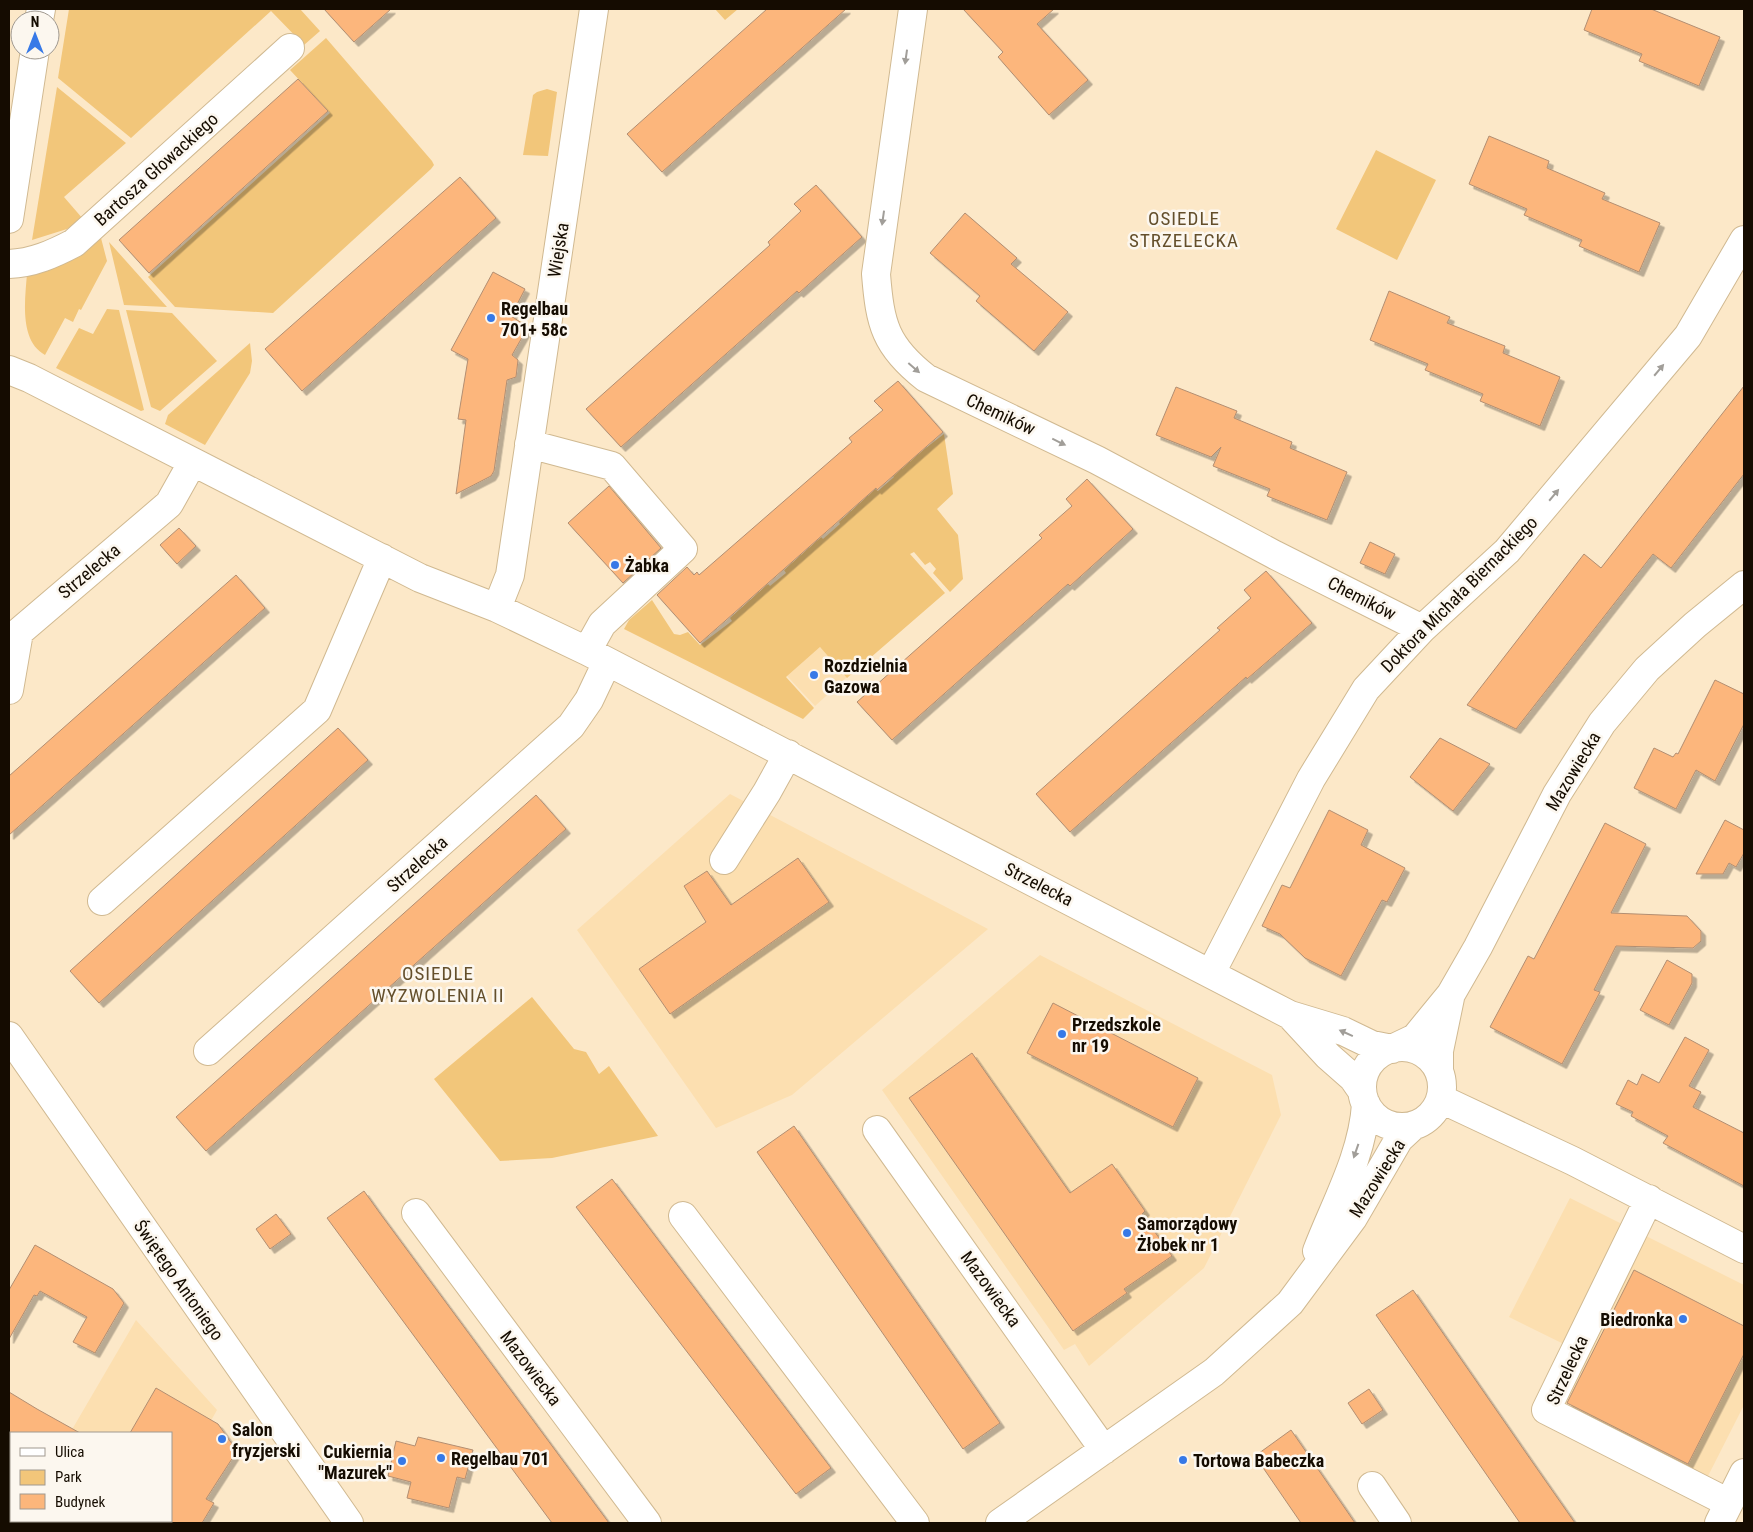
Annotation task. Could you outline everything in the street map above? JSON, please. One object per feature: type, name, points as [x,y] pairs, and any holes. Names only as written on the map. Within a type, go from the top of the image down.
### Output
[{"type":"street","name":"Wiejska","points":[[497,608],[510,575],[594,9]]},
{"type":"street","name":"Chemików","points":[[913,9],[876,274],[879,312],[884,326],[889,338],[911,366],[926,378],[1097,460],[1422,628]]},
{"type":"street","name":"Bartosza Głowackiego","points":[[9,264],[48,257],[74,243],[290,48]]},
{"type":"street","points":[[9,220],[33,60]]},
{"type":"street","name":"Doktora Michała Biernackiego","points":[[1211,973],[1310,779],[1366,689],[1422,628],[1507,551],[1688,336],[1744,240]]},
{"type":"street","name":"Strzelecka","points":[[9,370],[29,378],[420,578],[497,608],[597,656],[1290,1015],[1343,1031],[1372,1045],[1392,1048]]},
{"type":"street","points":[[529,444],[612,466],[683,549],[602,624],[597,656]]},
{"type":"street","name":"Strzelecka","points":[[9,690],[18,632],[168,504],[192,463]]},
{"type":"street","points":[[102,901],[317,710],[382,558]]},
{"type":"street","name":"Mazowiecka","points":[[1392,1048],[1415,1038],[1451,994],[1478,947],[1557,794],[1602,723],[1647,669],[1695,625],[1744,585]]},
{"type":"street","name":"Strzelecka","points":[[208,1050],[571,726],[589,700],[597,656]]},
{"type":"street","points":[[724,860],[767,792],[788,754]]},
{"type":"street","name":"Mazowiecka","points":[[1439,1070],[1439,1050],[1451,994]]},
{"type":"street","name":"Strzelecka","points":[[1290,1015],[1328,1056],[1353,1078],[1364,1097]]},
{"type":"street","name":"Świętego Antoniego","points":[[9,1036],[349,1523]]},
{"type":"street","points":[[1406,1047],[1420,1050],[1431,1059],[1439,1070],[1443,1084],[1441,1099],[1436,1110],[1426,1120],[1413,1126],[1399,1127],[1385,1124],[1374,1116],[1364,1097],[1364,1077],[1370,1064],[1380,1054],[1392,1048],[1406,1047]]},
{"type":"street","name":"Mazowiecka","points":[[1306,1279],[1357,1150],[1365,1122],[1364,1097]]},
{"type":"street","points":[[1441,1099],[1552,1150],[1744,1249]]},
{"type":"street","name":"Mazowiecka","points":[[1000,1523],[1214,1372],[1290,1303],[1353,1218],[1399,1139],[1413,1126]]},
{"type":"street","name":"Mazowiecka","points":[[877,1130],[1104,1450]]},
{"type":"street","name":"Strzelecka","points":[[1649,1199],[1546,1410],[1724,1513]]},
{"type":"street","name":"Mazowiecka","points":[[416,1213],[647,1523]]},
{"type":"street","points":[[683,1216],[915,1523]]},
{"type":"street","points":[[1724,1513],[1744,1473]]},
{"type":"street","points":[[1372,1486],[1397,1523]]},
{"type":"shaded area","points":[[820,647],[847,677],[815,706],[787,676]]},
{"type":"shaded area","points":[[730,794],[988,929],[792,1095],[716,1128],[577,930]]},
{"type":"shaded area","points":[[1040,955],[1272,1075],[1281,1115],[1204,1268],[1089,1366],[1075,1344],[1064,1350],[882,1090]]},
{"type":"shaded area","points":[[1570,1198],[1744,1285],[1744,1405],[1705,1482],[1560,1407],[1586,1355],[1509,1317]]},
{"type":"shaded area","points":[[136,1320],[217,1410],[172,1489],[172,1432],[71,1432]]},
{"type":"shaded area","points":[[18,1522],[154,1522],[153,1523]]},
{"type":"green space","points":[[69,9],[300,9],[320,31],[304,45],[271,11],[131,138],[58,78]]},
{"type":"green space","points":[[715,9],[738,9],[725,20]]},
{"type":"green space","points":[[326,38],[434,165],[273,313],[175,307],[148,277],[330,113],[290,70]]},
{"type":"green space","points":[[57,87],[126,143],[64,197],[83,219],[67,229],[32,240]]},
{"type":"green space","points":[[547,89],[557,92],[548,156],[523,155],[533,95]]},
{"type":"green space","points":[[1376,150],[1436,180],[1397,260],[1336,229]]},
{"type":"green space","points":[[101,238],[107,261],[81,310],[79,309],[73,322],[65,318],[45,355],[37,349],[27,330],[25,307],[27,274],[72,257]]},
{"type":"green space","points":[[109,242],[167,307],[124,305]]},
{"type":"green space","points":[[107,309],[119,310],[144,410],[141,411],[56,368],[79,328],[93,334]]},
{"type":"green space","points":[[126,310],[172,313],[217,361],[160,411],[151,407]]},
{"type":"green space","points":[[250,343],[252,361],[250,373],[205,445],[165,424],[168,415]]},
{"type":"green space","points":[[944,434],[953,494],[937,509],[958,535],[963,579],[950,592],[933,573],[936,569],[930,562],[925,565],[914,552],[910,554],[945,593],[847,678],[820,647],[786,677],[814,708],[803,719],[624,629],[629,620],[652,600],[674,634],[680,635],[688,632],[700,645],[732,621],[730,618],[768,584],[770,586],[786,573],[784,570],[821,537],[823,539],[840,524],[839,522],[875,489],[878,491],[894,477],[892,474]]},
{"type":"green space","points":[[532,997],[574,1049],[586,1052],[599,1074],[609,1066],[658,1136],[552,1158],[500,1161],[434,1079]]},
{"type":"building","points":[[324,9],[391,9],[354,42]]},
{"type":"building","points":[[767,9],[846,9],[662,172],[627,134]]},
{"type":"building","points":[[963,9],[1054,9],[1037,24],[1088,80],[1049,115],[998,57],[1003,52]]},
{"type":"building","points":[[1592,9],[1651,9],[1720,37],[1699,86],[1639,61],[1642,54],[1584,30]]},
{"type":"building","points":[[298,79],[328,111],[149,273],[119,240]]},
{"type":"building","points":[[1489,136],[1549,161],[1547,168],[1605,193],[1602,199],[1660,223],[1639,272],[1579,246],[1582,240],[1524,215],[1527,209],[1469,184]]},
{"type":"building","points":[[460,177],[496,218],[302,391],[265,349]]},
{"type":"building","points":[[816,185],[862,237],[799,293],[797,291],[621,447],[586,409],[770,245],[768,242],[801,211],[794,204]]},
{"type":"building","points":[[965,213],[1017,258],[1011,264],[1068,312],[1034,351],[976,301],[980,296],[930,253]]},
{"type":"building","points":[[493,272],[525,289],[511,316],[528,327],[512,355],[518,360],[516,377],[507,380],[494,471],[491,476],[456,494],[466,420],[458,419],[468,359],[451,350]]},
{"type":"building","points":[[1389,291],[1450,317],[1447,323],[1505,346],[1503,353],[1560,377],[1540,426],[1480,401],[1483,394],[1425,370],[1428,364],[1370,340]]},
{"type":"building","points":[[898,381],[943,432],[877,490],[876,488],[700,643],[657,595],[687,567],[694,575],[697,572],[699,575],[852,442],[849,438],[883,410],[874,401]]},
{"type":"building","points":[[1744,386],[1744,474],[1671,568],[1653,554],[1516,729],[1467,705],[1584,554],[1601,568]]},
{"type":"building","points":[[1176,387],[1237,411],[1234,418],[1292,442],[1290,448],[1347,472],[1327,520],[1267,496],[1270,489],[1213,466],[1221,447],[1211,457],[1156,435]]},
{"type":"building","points":[[1087,479],[1133,529],[892,740],[857,702],[1042,538],[1039,535],[1072,506],[1066,499]]},
{"type":"building","points":[[609,486],[661,548],[623,583],[568,523]]},
{"type":"building","points":[[179,528],[196,546],[177,564],[160,545]]},
{"type":"building","points":[[1370,542],[1395,554],[1385,574],[1360,563]]},
{"type":"building","points":[[1266,571],[1312,623],[1247,679],[1246,677],[1070,832],[1036,794],[1220,630],[1217,628],[1251,598],[1244,590]]},
{"type":"building","points":[[236,575],[265,608],[9,835],[9,776]]},
{"type":"building","points":[[1715,680],[1744,694],[1744,724],[1715,781],[1696,770],[1676,809],[1634,788],[1654,748],[1673,757],[1676,753],[1678,754]]},
{"type":"building","points":[[338,728],[368,760],[99,1003],[70,971]]},
{"type":"building","points":[[1440,738],[1490,764],[1453,811],[1410,777]]},
{"type":"building","points":[[536,795],[566,829],[206,1151],[176,1117]]},
{"type":"building","points":[[1329,810],[1368,830],[1361,845],[1405,868],[1387,902],[1382,900],[1341,976],[1305,958],[1280,934],[1262,926],[1282,885],[1290,888]]},
{"type":"building","points":[[1725,820],[1744,830],[1744,853],[1736,867],[1729,863],[1723,874],[1696,874]]},
{"type":"building","points":[[1605,823],[1646,844],[1611,913],[1687,916],[1701,931],[1701,941],[1693,948],[1616,946],[1594,990],[1600,992],[1562,1064],[1490,1027],[1528,956],[1534,959]]},
{"type":"building","points":[[798,858],[829,902],[670,1014],[639,969],[706,922],[684,886],[707,871],[731,905]]},
{"type":"building","points":[[1667,960],[1692,974],[1692,983],[1669,1025],[1640,1010]]},
{"type":"building","points":[[1053,1003],[1198,1078],[1173,1127],[1027,1053]]},
{"type":"building","points":[[1685,1037],[1709,1050],[1689,1086],[1701,1092],[1693,1107],[1744,1133],[1744,1186],[1663,1143],[1668,1136],[1631,1116],[1633,1112],[1616,1104],[1628,1080],[1637,1085],[1642,1074],[1659,1083]]},
{"type":"building","points":[[972,1053],[1070,1193],[1112,1164],[1145,1211],[1142,1214],[1172,1256],[1124,1289],[1127,1293],[1073,1331],[909,1098]]},
{"type":"building","points":[[794,1126],[1000,1423],[963,1449],[757,1152]]},
{"type":"building","points":[[612,1179],[831,1468],[796,1494],[576,1207]]},
{"type":"building","points":[[364,1191],[609,1523],[552,1523],[327,1218]]},
{"type":"building","points":[[276,1214],[291,1234],[270,1249],[256,1229]]},
{"type":"building","points":[[35,1245],[113,1289],[124,1303],[95,1353],[73,1342],[87,1317],[40,1291],[37,1296],[34,1295],[9,1339],[9,1290]]},
{"type":"building","points":[[1634,1270],[1744,1326],[1744,1354],[1688,1464],[1567,1403]]},
{"type":"building","points":[[1413,1290],[1575,1523],[1520,1523],[1376,1315]]},
{"type":"building","points":[[156,1388],[218,1424],[237,1451],[206,1499],[214,1503],[202,1523],[171,1523],[172,1432],[131,1432]]},
{"type":"building","points":[[1369,1389],[1383,1410],[1362,1424],[1348,1403]]},
{"type":"building","points":[[9,1392],[78,1432],[10,1432]]},
{"type":"building","points":[[1291,1430],[1355,1523],[1301,1523],[1255,1456]]},
{"type":"building","points":[[418,1437],[473,1450],[465,1479],[457,1477],[449,1508],[407,1498],[411,1482],[388,1476],[396,1441],[415,1446]]},
{"type":"place","name":"Regelbau 701+ 58c","points":[[491,318]]},
{"type":"place","name":"Żabka","points":[[615,565]]},
{"type":"place","name":"Rozdzielnia Gazowa","points":[[814,675]]},
{"type":"place","name":"Przedszkole nr 19","points":[[1062,1034]]},
{"type":"place","name":"Samorządowy Żłobek nr 1","points":[[1127,1233]]},
{"type":"place","name":"Biedronka","points":[[1683,1319]]},
{"type":"place","name":"Salon fryzjerski","points":[[222,1439]]},
{"type":"place","name":"Regelbau 701","points":[[441,1458]]},
{"type":"place","name":"Tortowa Babeczka","points":[[1183,1460]]},
{"type":"place","name":"Cukiernia \"Mazurek\"","points":[[402,1461]]},
{"type":"district","name":"OSIEDLE STRZELECKA","points":[[1184,229]]},
{"type":"district","name":"OSIEDLE WYZWOLENIA II","points":[[438,984]]}]
